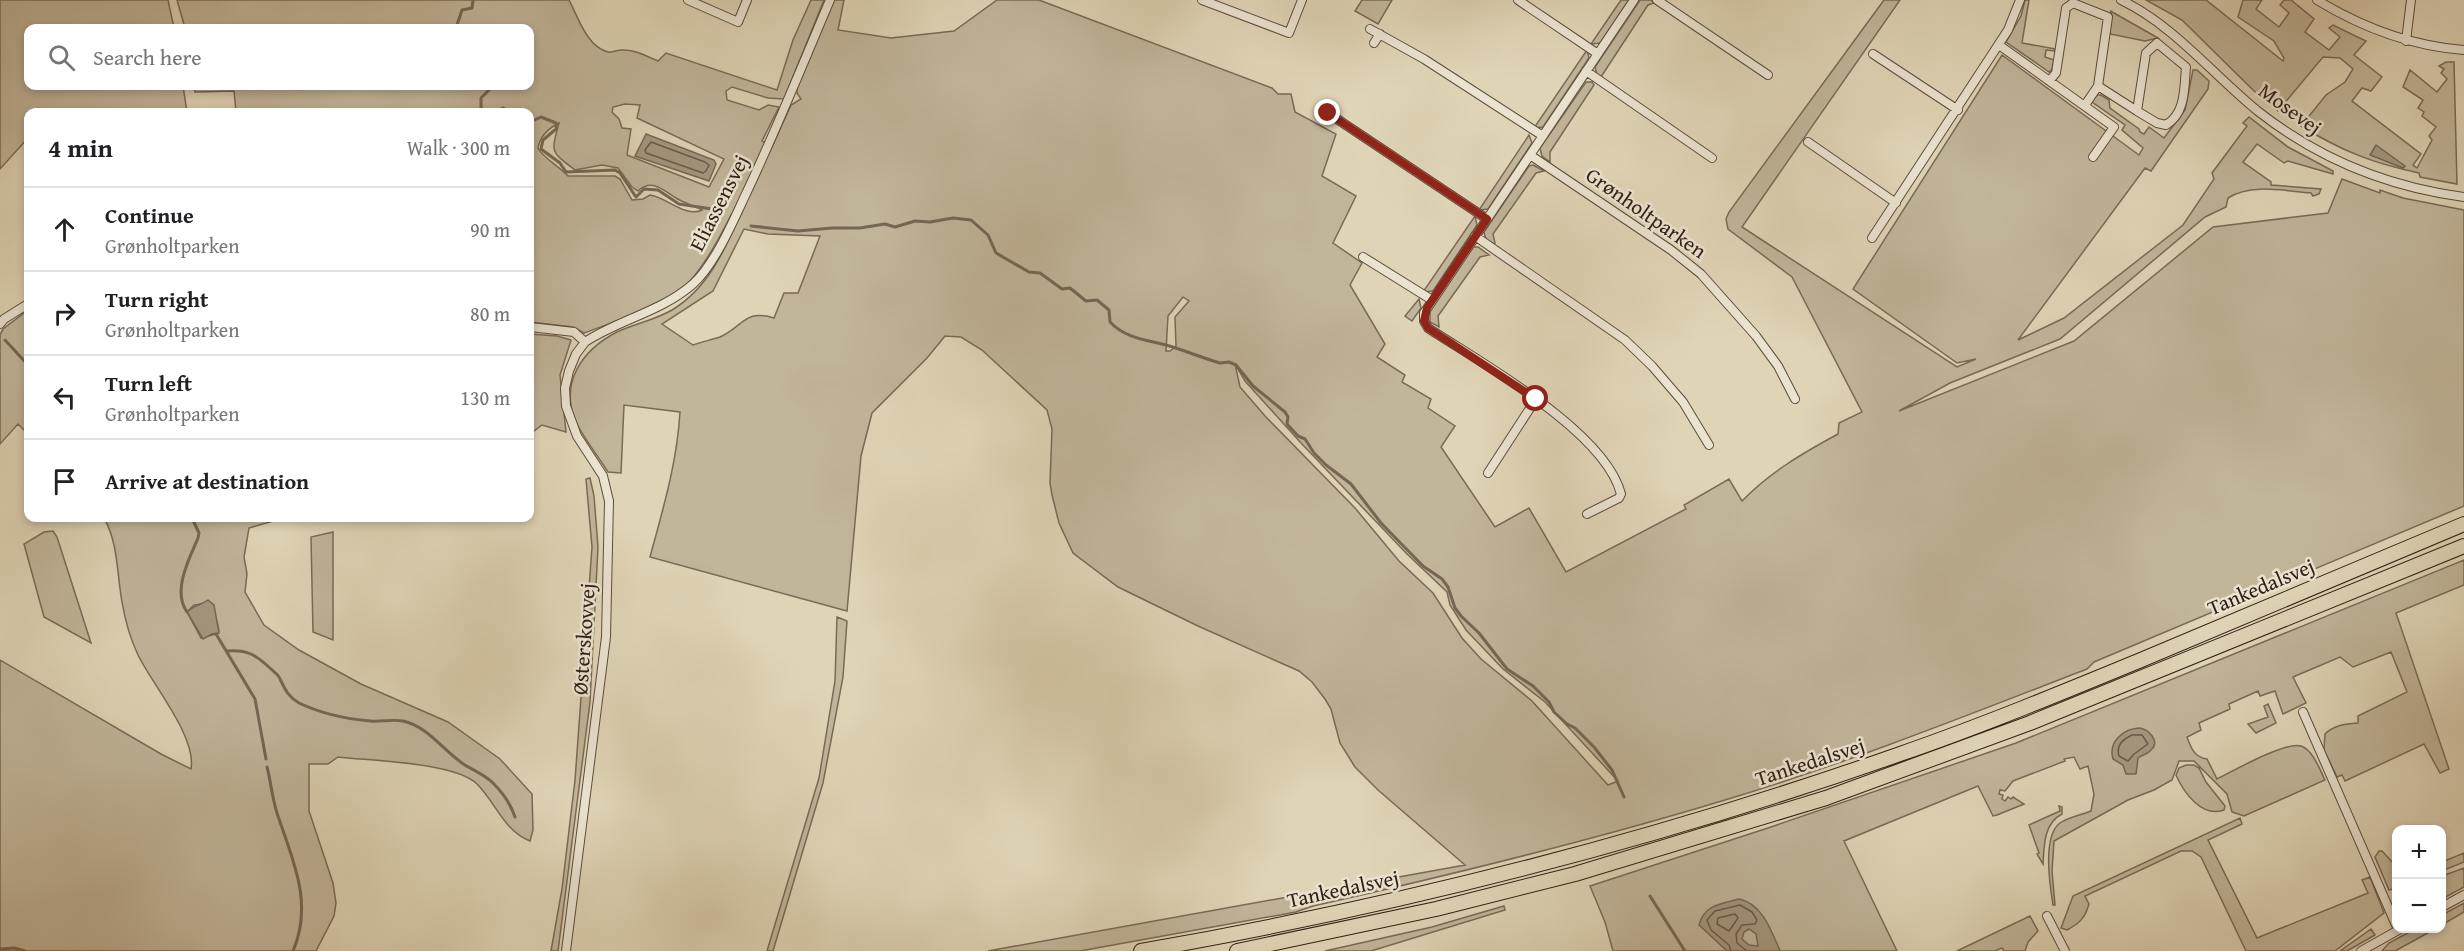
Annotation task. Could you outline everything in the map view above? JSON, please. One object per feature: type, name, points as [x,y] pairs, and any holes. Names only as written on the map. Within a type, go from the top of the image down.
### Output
[{"type":"highway","name":"Tankedalsvej","points":[[1141,951],[1381,904],[1608,847],[1787,792],[1902,754],[2032,705],[2464,524]]},
{"type":"highway","name":"Tankedalsvej","points":[[1237,951],[1436,909],[1575,874],[1826,798],[2030,723],[2464,546]]},
{"type":"street","points":[[688,0],[738,21],[747,0]]},
{"type":"street","name":"Eliassensvej","points":[[585,342],[603,330],[670,302],[695,282],[726,238],[787,103],[830,0]]},
{"type":"street","points":[[1202,0],[1289,33],[1302,0]]},
{"type":"street","points":[[1518,0],[1598,54]]},
{"type":"street","points":[[1587,514],[1619,498],[1619,487],[1601,458],[1578,431],[1536,399],[1428,328],[1424,321],[1424,313],[1634,0]]},
{"type":"street","points":[[1657,0],[1768,75]]},
{"type":"street","points":[[1872,238],[1999,45],[2016,15],[2020,0]]},
{"type":"street","name":"Mosevej","points":[[2121,0],[2159,24],[2259,112],[2306,144],[2339,162],[2402,186],[2464,197]]},
{"type":"street","points":[[2318,0],[2369,28],[2406,40],[2464,50]]},
{"type":"street","points":[[2406,40],[2411,0]]},
{"type":"street","points":[[2050,80],[2056,73],[2066,8],[2073,3],[2108,17],[2098,86],[2085,105]]},
{"type":"street","points":[[1370,29],[1424,59],[1543,136]]},
{"type":"street","points":[[1374,43],[1380,34]]},
{"type":"street","points":[[2098,86],[2137,111],[2157,123],[2166,125],[2171,122],[2181,109],[2186,67],[2157,43],[2146,53],[2137,111]]},
{"type":"street","points":[[1999,45],[2114,127],[2093,157]]},
{"type":"street","points":[[1874,54],[1958,110]]},
{"type":"street","points":[[1586,71],[1712,158]]},
{"type":"street","points":[[1328,113],[1487,219]]},
{"type":"street","points":[[1808,142],[1896,203]]},
{"type":"street","name":"Grønholtparken","points":[[1530,155],[1661,243],[1701,274],[1756,336],[1778,366],[1796,399]]},
{"type":"street","points":[[1475,236],[1625,340],[1652,366],[1683,402],[1709,445]]},
{"type":"street","points":[[1363,257],[1432,300]]},
{"type":"street","points":[[0,324],[24,306]]},
{"type":"street","points":[[534,327],[574,332],[585,342]]},
{"type":"street","name":"Østerskovvej","points":[[566,951],[606,637],[609,501],[603,476],[577,436],[566,406],[565,388],[569,371],[576,354],[585,342]]},
{"type":"street","points":[[1488,473],[1536,399]]},
{"type":"street","points":[[2303,712],[2392,912]]},
{"type":"street","points":[[2446,905],[2464,895]]},
{"type":"street","points":[[2047,916],[2065,951]]},
{"type":"street","points":[[2361,951],[2372,948],[2392,933]]},
{"type":"shaded area","points":[[0,0],[168,0],[173,24],[24,24],[24,90],[184,90],[186,108],[24,108],[24,142],[0,169]]},
{"type":"shaded area","points":[[177,0],[569,0],[589,38],[601,49],[610,52],[631,51],[658,61],[666,53],[777,90],[793,40],[811,0],[824,0],[784,99],[768,98],[732,87],[726,91],[727,100],[759,110],[768,105],[779,107],[762,141],[772,147],[791,105],[801,99],[797,88],[834,0],[844,0],[838,30],[891,38],[954,31],[997,0],[1039,0],[1272,88],[1278,94],[1291,94],[1295,112],[1336,134],[1322,176],[1356,196],[1333,243],[1362,263],[1350,285],[1385,344],[1377,357],[1405,375],[1402,382],[1431,399],[1428,408],[1455,426],[1441,447],[1495,527],[1529,508],[1566,572],[1686,509],[1684,505],[1729,479],[1742,501],[1775,472],[1838,434],[1839,423],[1862,412],[1792,277],[1728,229],[1726,219],[1884,0],[1900,0],[1742,227],[1957,367],[1976,359],[1957,363],[1853,289],[2002,55],[2139,155],[2143,148],[2122,130],[2125,125],[2092,102],[2097,95],[2109,100],[2110,108],[2140,132],[2144,134],[2149,127],[2164,138],[2185,110],[2193,70],[2197,70],[2209,81],[2208,89],[2151,171],[2145,168],[2018,340],[2064,318],[2183,225],[2214,179],[2212,173],[2247,126],[2243,123],[2249,117],[2288,147],[2333,171],[2333,174],[2288,161],[2284,163],[2257,144],[2243,162],[2271,182],[2271,185],[2321,189],[2319,194],[2313,196],[2311,193],[2258,189],[2237,193],[2228,198],[2226,207],[2205,217],[2060,339],[1950,383],[1899,411],[2074,341],[2213,227],[2328,213],[2342,179],[2380,193],[2380,190],[2403,198],[2464,210],[2464,506],[2094,662],[2087,669],[1862,754],[1725,800],[1572,843],[1296,912],[1080,951],[988,951],[1465,865],[1378,790],[1355,767],[1340,743],[1331,709],[1312,682],[1299,671],[1118,587],[1073,553],[1059,523],[1052,495],[1050,483],[1052,429],[1047,410],[982,350],[961,337],[945,336],[927,358],[872,413],[861,456],[847,611],[650,557],[673,468],[680,412],[624,405],[621,473],[608,472],[576,422],[571,408],[572,381],[584,358],[604,339],[672,310],[695,292],[721,256],[740,215],[731,215],[709,254],[689,282],[661,302],[584,333],[573,327],[534,322],[534,108],[236,108],[234,91],[195,92],[195,90],[534,90],[534,24],[184,24]],"holes":[[[625,104],[640,105],[637,118],[724,159],[709,187],[627,155],[631,129],[622,128],[619,119],[612,112],[613,107]],[[559,123],[555,151],[575,170],[602,165],[618,168],[632,187],[638,191],[643,187],[653,185],[702,210],[689,211],[650,195],[643,199],[632,200],[620,179],[615,176],[568,176],[538,148],[548,130]],[[744,229],[768,234],[820,236],[798,293],[784,293],[774,318],[750,317],[720,337],[693,345],[662,324],[713,291]],[[1183,297],[1189,301],[1175,317],[1176,346],[1170,351],[1166,351],[1168,316]],[[1235,364],[1245,381],[1301,443],[1406,553],[1447,592],[1450,605],[1466,630],[1503,669],[1545,702],[1618,781],[1608,785],[1532,701],[1481,659],[1462,638],[1433,593],[1399,561],[1355,508],[1265,416],[1240,387]]]},
{"type":"shaded area","points":[[1362,0],[1392,0],[1378,24],[1355,11]]},
{"type":"shaded area","points":[[1621,0],[1629,0],[1600,43],[1591,44]]},
{"type":"shaded area","points":[[1640,0],[1651,0],[1654,3],[1648,5],[1601,77],[1597,75],[1595,67]]},
{"type":"shaded area","points":[[2025,0],[2029,0],[2022,43],[2056,49],[2055,51],[2046,50],[2045,57],[2054,60],[2049,72],[2006,42],[2021,16]]},
{"type":"shaded area","points":[[2146,0],[2206,0],[2283,61],[2284,58],[2274,41],[2238,17],[2243,0],[2262,0],[2256,9],[2279,27],[2289,13],[2280,5],[2284,0],[2291,0],[2314,19],[2305,32],[2329,50],[2340,37],[2329,28],[2333,25],[2366,41],[2354,55],[2382,77],[2371,91],[2362,88],[2352,101],[2421,154],[2413,165],[2417,168],[2432,140],[2429,136],[2436,127],[2422,116],[2424,112],[2418,108],[2423,100],[2403,87],[2410,70],[2437,92],[2447,79],[2441,73],[2444,69],[2439,66],[2446,62],[2454,62],[2457,184],[2420,177],[2419,173],[2358,155],[2301,126],[2326,95],[2345,82],[2353,69],[2340,58],[2323,57],[2278,111],[2253,90],[2182,20]]},
{"type":"shaded area","points":[[2111,11],[2158,38],[2145,41],[2110,34]]},
{"type":"shaded area","points":[[1587,50],[1589,58],[1543,127],[1534,128]]},
{"type":"shaded area","points":[[1586,82],[1592,82],[1594,85],[1550,152],[1550,162],[1542,156],[1540,148]]},
{"type":"shaded area","points":[[1529,135],[1532,143],[1488,209],[1479,210]]},
{"type":"shaded area","points":[[1533,165],[1544,171],[1536,173],[1493,234],[1495,243],[1493,244],[1486,240],[1484,232],[1529,166]]},
{"type":"shaded area","points":[[1475,216],[1477,225],[1433,291],[1423,292]]},
{"type":"shaded area","points":[[1473,247],[1478,247],[1489,255],[1480,257],[1438,316],[1439,327],[1430,322],[1430,311]]},
{"type":"shaded area","points":[[1419,299],[1421,308],[1412,321],[1405,316]]},
{"type":"shaded area","points":[[24,313],[24,430],[18,424],[0,444],[0,335],[3,329]]},
{"type":"shaded area","points":[[534,334],[557,336],[571,340],[560,375],[566,432],[542,425],[534,431]]},
{"type":"shaded area","points":[[590,478],[594,496],[598,547],[590,702],[558,951],[551,951],[562,889],[575,780],[592,547],[586,479]]},
{"type":"shaded area","points":[[106,522],[270,522],[249,528],[244,557],[247,574],[245,592],[264,625],[299,650],[361,684],[448,722],[500,759],[532,794],[533,830],[530,841],[513,831],[484,791],[466,777],[432,767],[338,757],[328,764],[309,764],[309,811],[333,883],[336,903],[334,916],[316,951],[0,951],[0,660],[161,754],[191,769],[191,756],[181,727],[138,655],[130,636],[112,537]],"holes":[[[202,604],[217,621],[219,631],[201,638],[187,612],[194,605]]]},
{"type":"shaded area","points":[[53,531],[57,537],[91,643],[44,617],[24,544],[44,532]]},
{"type":"shaded area","points":[[333,532],[333,640],[313,632],[311,537]]},
{"type":"shaded area","points":[[2464,560],[2464,585],[2396,613],[2449,769],[2440,773],[2424,744],[2345,781],[2342,775],[2337,777],[2324,750],[2325,734],[2336,727],[2358,723],[2358,716],[2407,692],[2391,652],[2353,667],[2340,657],[2293,677],[2306,703],[2283,714],[2275,691],[2260,696],[2258,691],[2229,704],[2230,709],[2199,723],[2201,730],[2187,737],[2196,754],[2207,759],[2217,779],[2284,748],[2301,746],[2316,761],[2325,780],[2244,816],[2232,812],[2227,794],[2194,761],[2179,761],[2172,780],[2128,800],[2054,841],[2052,871],[2055,905],[2053,905],[2049,874],[2049,850],[2054,829],[2067,819],[2091,811],[2094,794],[2088,766],[2080,769],[2074,757],[2064,759],[2065,761],[2013,781],[2005,791],[2000,790],[1999,794],[2003,795],[2002,799],[2005,801],[2008,797],[2011,799],[2013,797],[2024,804],[1997,815],[1993,816],[1978,786],[1844,841],[1897,951],[1613,951],[1605,922],[1590,886],[2016,743]]},
{"type":"shaded area","points":[[837,617],[847,621],[843,677],[823,783],[773,951],[767,951],[819,778],[835,681]]},
{"type":"shaded area","points":[[2268,704],[2276,723],[2256,733],[2248,724],[2268,717],[2264,706]]},
{"type":"shaded area","points":[[2186,765],[2199,768],[2206,782],[2225,806],[2224,810],[2216,812],[2208,810],[2189,796],[2176,775],[2179,768]]},
{"type":"shaded area","points":[[2059,806],[2062,807],[2062,814],[2048,829],[2043,864],[2037,854],[2039,853],[2029,825],[2060,811]]},
{"type":"shaded area","points":[[2240,818],[2242,824],[2208,840],[2257,938],[2368,893],[2362,880],[2370,877],[2384,913],[2335,951],[2246,951],[2201,857],[2192,851],[2181,851],[2085,896],[2089,904],[2084,917],[2067,930],[2061,928],[2073,896]]},
{"type":"shaded area","points":[[2379,851],[2382,851],[2392,862],[2392,889],[2389,890],[2375,857]]},
{"type":"shaded area","points":[[2464,853],[2464,862],[2446,869],[2446,860]]},
{"type":"shaded area","points":[[2464,868],[2464,887],[2446,897],[2446,879],[2446,875]]},
{"type":"shaded area","points":[[2464,903],[2464,912],[2446,923],[2446,913]]},
{"type":"shaded area","points":[[1504,906],[1505,910],[1371,951],[1325,951],[1432,927]]},
{"type":"shaded area","points":[[2030,916],[2038,931],[2028,942],[2025,951],[2004,951],[2002,948],[1995,951],[1957,951]]},
{"type":"shaded area","points":[[2371,929],[2375,935],[2347,951],[2340,951]]},
{"type":"shaded area","points":[[2408,933],[2428,933],[2395,951],[2382,951],[2389,943]]},
{"type":"water","points":[[646,134],[714,160],[716,164],[709,181],[635,156]]},
{"type":"water","points":[[2376,145],[2405,166],[2403,168],[2370,155]]},
{"type":"water","points":[[208,600],[214,605],[219,633],[203,639],[187,612]]},
{"type":"water","points":[[2139,728],[2152,736],[2154,747],[2138,758],[2136,774],[2126,774],[2123,765],[2113,759],[2113,747],[2122,734]]},
{"type":"water","points":[[1739,899],[1754,906],[1760,912],[1770,927],[1780,951],[1727,951],[1699,925],[1701,918],[1709,909]],"holes":[[[1749,929],[1756,934],[1758,946],[1749,945],[1742,939],[1744,932]]]},
{"type":"waterway","points":[[457,24],[462,10],[472,8],[473,0]]},
{"type":"waterway","points":[[482,108],[481,98],[489,90]]},
{"type":"waterway","points":[[534,120],[541,117],[556,123],[556,129],[543,140],[541,149],[560,163],[566,172],[615,170],[620,173],[636,197],[644,189],[658,190],[679,204],[712,209]]},
{"type":"waterway","points":[[751,226],[798,231],[860,228],[885,224],[895,227],[915,221],[930,222],[953,218],[971,220],[988,235],[996,253],[1029,272],[1040,273],[1062,289],[1070,288],[1086,301],[1097,300],[1109,310],[1110,322],[1122,332],[1220,363],[1229,362],[1236,365],[1253,386],[1285,412],[1288,417],[1287,424],[1298,436],[1305,439],[1326,465],[1351,484],[1381,523],[1423,566],[1442,579],[1448,587],[1455,608],[1479,633],[1507,669],[1533,686],[1549,702],[1554,712],[1594,747],[1612,770],[1624,797]]},
{"type":"waterway","points":[[5,340],[24,361]]},
{"type":"waterway","points":[[187,612],[181,595],[184,575],[199,533],[194,522]]},
{"type":"waterway","points":[[216,634],[255,699],[266,759]]},
{"type":"waterway","points":[[227,651],[246,652],[256,657],[278,675],[292,698],[307,707],[325,713],[370,721],[403,721],[420,728],[455,758],[493,783],[506,799],[515,817]]},
{"type":"waterway","points":[[267,767],[275,807],[294,864],[301,898],[299,933],[293,951]]},
{"type":"waterway","points":[[1650,896],[1685,951]]},
{"type":"waterway","points":[[0,949],[14,948],[25,951]]},
{"type":"route","points":[[1328,113],[1487,219],[1427,308],[1424,321],[1428,328],[1536,399]]}]
